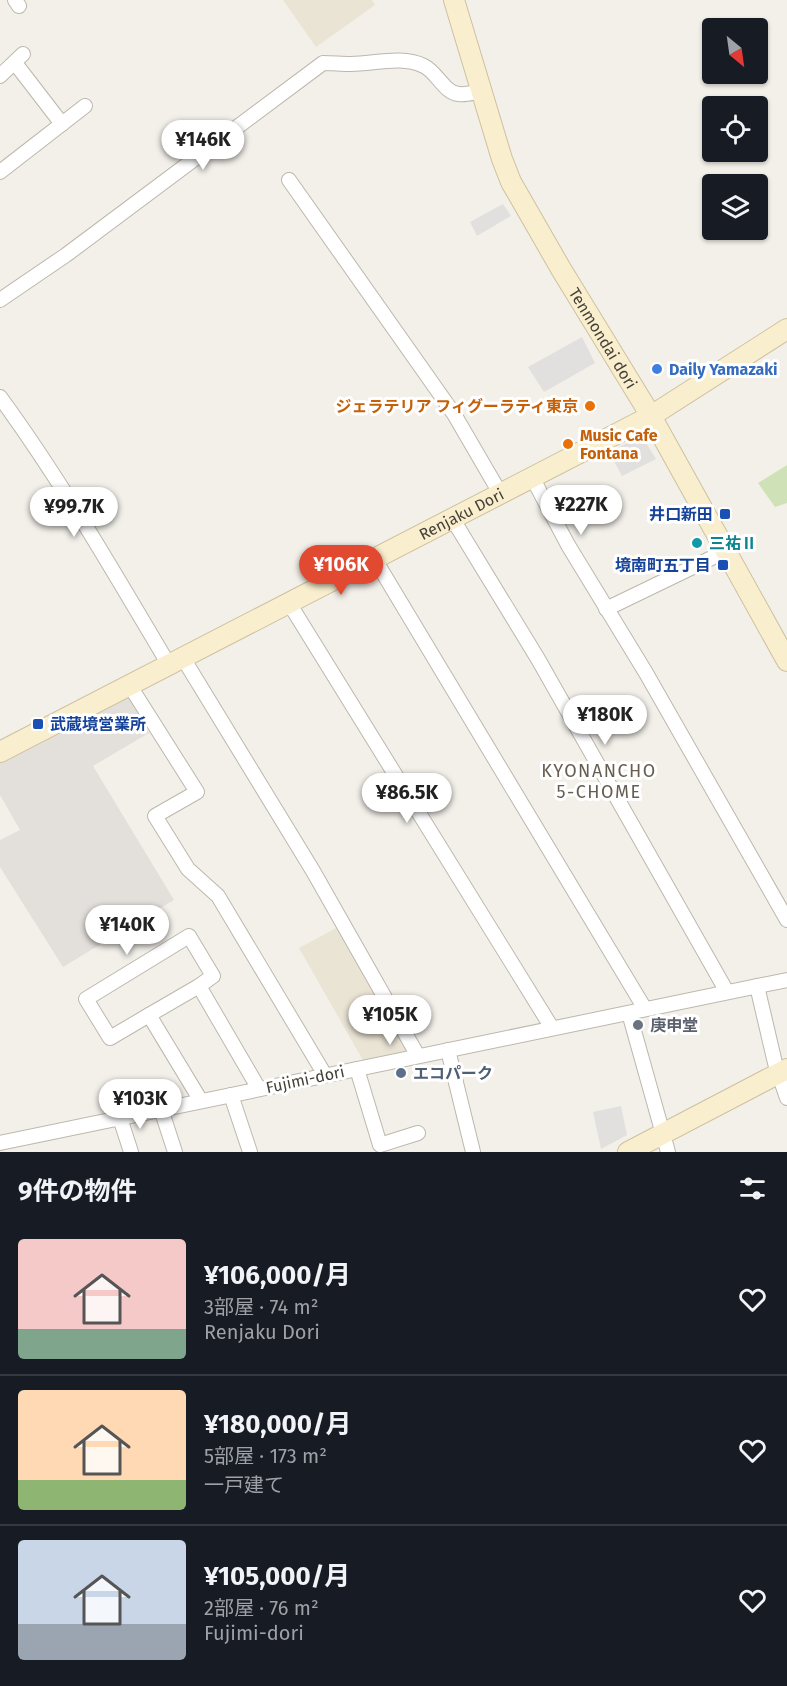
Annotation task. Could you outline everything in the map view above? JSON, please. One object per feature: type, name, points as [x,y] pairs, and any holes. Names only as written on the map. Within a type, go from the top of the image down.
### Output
[{"type":"main road","name":"Tenmondai dori","points":[[454,0],[511,182],[651,416],[787,661]]},
{"type":"main road","name":"Renjaku Dori","points":[[0,752],[651,416],[787,329]]},
{"type":"main road","points":[[628,1152],[666,1143],[783,1071]]},
{"type":"street","points":[[0,76],[20,58],[62,124]]},
{"type":"street","points":[[0,300],[66,255],[323,63],[393,61],[413,63],[431,70],[450,91],[461,94],[482,91]]},
{"type":"street","points":[[2,166],[85,105]]},
{"type":"street","points":[[289,180],[454,414],[500,493]]},
{"type":"street","points":[[0,397],[29,437],[312,871],[418,1056]]},
{"type":"street","points":[[532,477],[568,545],[652,684],[787,920]]},
{"type":"street","points":[[452,518],[538,659],[727,992]]},
{"type":"street","points":[[606,609],[726,551]]},
{"type":"street","points":[[374,558],[645,1009]]},
{"type":"street","points":[[289,603],[552,1028]]},
{"type":"street","points":[[130,686],[196,792],[155,816],[188,869],[218,896],[325,1075]]},
{"type":"street","points":[[189,936],[213,976],[199,986],[110,1038],[86,999],[189,936]]},
{"type":"street","name":"Fujimi-dori","points":[[0,1143],[787,980]]},
{"type":"street","points":[[199,986],[259,1089]]},
{"type":"street","points":[[757,986],[783,1071],[787,1098]]},
{"type":"street","points":[[629,1013],[666,1143]]},
{"type":"street","points":[[149,1015],[201,1101]]},
{"type":"street","points":[[447,1050],[473,1152]]},
{"type":"street","points":[[357,1069],[380,1145],[418,1133]]},
{"type":"street","points":[[231,1095],[250,1152]]},
{"type":"street","points":[[161,1109],[175,1152]]},
{"type":"street","points":[[120,1118],[131,1152]]},
{"type":"shaded area","points":[[283,0],[372,0],[375,5],[316,47]]},
{"type":"shaded area","points":[[503,204],[511,216],[477,236],[470,222]]},
{"type":"shaded area","points":[[582,337],[595,363],[544,392],[528,367]]},
{"type":"shaded area","points":[[637,438],[643,438],[656,459],[622,476],[609,452]]},
{"type":"shaded area","points":[[128,696],[149,733],[93,766],[174,900],[63,967],[0,867],[0,840],[20,830],[0,795],[0,761]]},
{"type":"shaded area","points":[[340,926],[412,1053],[364,1062],[299,948]]},
{"type":"shaded area","points":[[621,1106],[627,1135],[601,1149],[593,1112]]},
{"type":"green space","points":[[787,465],[787,503],[775,507],[758,483]]},
{"type":"place","name":"Daily Yamazaki","points":[[657,369]]},
{"type":"place","name":"ジェラテリア フィグーラティ東京","points":[[590,406]]},
{"type":"place","name":"Music Cafe Fontana","points":[[568,444]]},
{"type":"place","name":"井口新田","points":[[725,514]]},
{"type":"place","name":"三祐Ⅱ","points":[[697,543]]},
{"type":"place","name":"境南町五丁目","points":[[723,565]]},
{"type":"place","name":"武蔵境営業所","points":[[38,724]]},
{"type":"place","name":"庚申堂","points":[[638,1025]]},
{"type":"place","name":"エコパーク","points":[[401,1073]]},
{"type":"district","name":"KYONANCHO 5-CHOME","points":[[599,781]]}]
